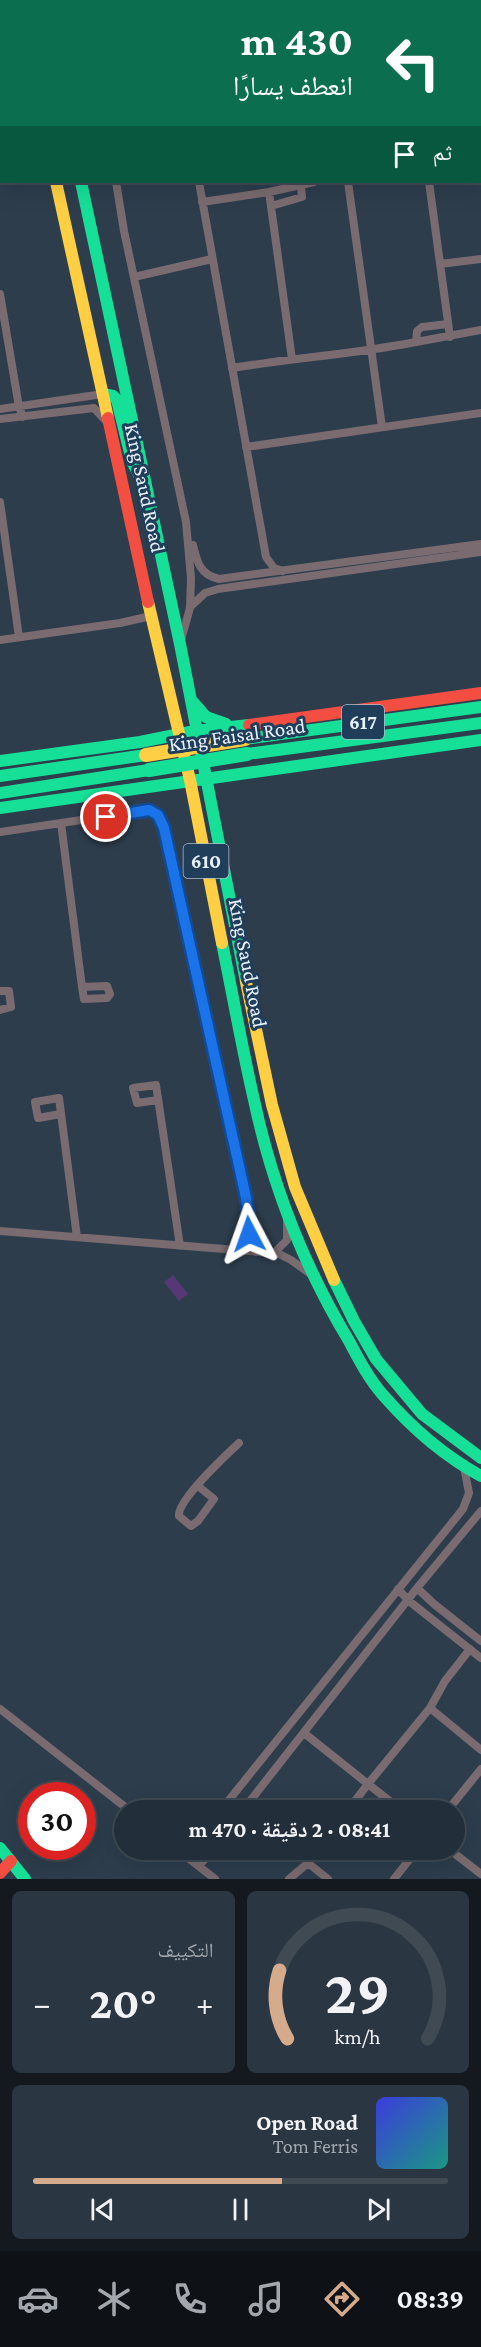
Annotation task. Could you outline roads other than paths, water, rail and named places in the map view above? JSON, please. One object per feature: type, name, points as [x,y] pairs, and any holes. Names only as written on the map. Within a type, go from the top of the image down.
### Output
[{"type":"main road","name":"King Saud Road","points":[[56,183],[151,616],[180,733],[216,831],[272,1105],[295,1186],[325,1260],[354,1321],[376,1359],[422,1414],[481,1458]]},
{"type":"main road","name":"King Saud Road","points":[[81,183],[180,644],[195,731],[201,832],[254,1102],[287,1212],[316,1278],[358,1359],[383,1395],[423,1436],[464,1467],[481,1476]]},
{"type":"main road","points":[[103,394],[113,396],[120,407],[132,461],[140,475],[153,516]]},
{"type":"main road","points":[[155,738],[481,693]]},
{"type":"main road","points":[[188,694],[199,713],[212,722],[249,725]]},
{"type":"main road","points":[[143,749],[168,724],[171,695]]},
{"type":"main road","name":"King Faisal Road","points":[[0,776],[143,749],[245,739],[481,707]]},
{"type":"main road","name":"King Faisal Road","points":[[0,793],[247,754],[481,723]]},
{"type":"main road","points":[[249,725],[228,734],[224,738],[223,748],[231,767],[254,772]]},
{"type":"main road","points":[[0,808],[142,786],[481,740]]},
{"type":"main road","points":[[0,761],[143,749],[159,743],[166,749],[170,775],[165,779],[142,786]]},
{"type":"main road","points":[[216,831],[215,796],[220,782],[254,772]]},
{"type":"main road","points":[[142,786],[173,789],[186,794],[201,832]]},
{"type":"main road","points":[[0,1873],[4,1854]]},
{"type":"main road","points":[[4,1854],[25,1879]]},
{"type":"street","points":[[116,183],[186,522],[197,560],[205,573],[219,579],[481,544]]},
{"type":"street","points":[[199,183],[266,557],[274,568],[282,571]]},
{"type":"street","points":[[202,202],[311,183]]},
{"type":"street","points":[[348,183],[382,427]]},
{"type":"street","points":[[429,183],[450,337]]},
{"type":"street","points":[[271,206],[302,197],[302,186]]},
{"type":"street","points":[[269,192],[292,359]]},
{"type":"street","points":[[134,277],[212,259]]},
{"type":"street","points":[[440,264],[481,259]]},
{"type":"street","points":[[0,294],[4,348],[23,417]]},
{"type":"street","points":[[416,342],[417,331],[423,327],[448,324]]},
{"type":"street","points":[[232,368],[371,351],[481,330]]},
{"type":"street","points":[[0,409],[103,394]]},
{"type":"street","points":[[0,419],[94,408],[110,426]]},
{"type":"street","points":[[246,447],[481,413]]},
{"type":"street","points":[[0,502],[19,637]]},
{"type":"street","points":[[180,644],[190,608],[191,578],[186,522]]},
{"type":"street","points":[[190,608],[205,593],[218,589],[481,552]]},
{"type":"street","points":[[256,575],[266,557]]},
{"type":"street","points":[[0,640],[120,623],[151,616]]},
{"type":"street","points":[[0,832],[149,810],[158,815],[164,828],[250,1223],[252,1251]]},
{"type":"street","points":[[61,823],[82,987]]},
{"type":"street","points":[[0,991],[9,991],[12,1004],[0,1010]]},
{"type":"street","points":[[158,1100],[180,1246]]},
{"type":"street","points":[[62,1114],[77,1238]]},
{"type":"street","points":[[275,1252],[286,1240],[287,1212]]},
{"type":"street","points":[[0,1231],[275,1252],[291,1260],[316,1278]]},
{"type":"street","points":[[198,1486],[214,1499],[198,1521],[191,1526],[177,1514],[198,1486],[210,1470],[239,1443]]},
{"type":"street","points":[[228,1800],[467,1501],[469,1493],[464,1467]]},
{"type":"street","points":[[251,1800],[417,1588],[481,1511]]},
{"type":"street","points":[[417,1588],[481,1641]]},
{"type":"street","points":[[398,1589],[409,1601],[481,1658]]},
{"type":"street","points":[[356,1800],[430,1708],[445,1681],[470,1649]]},
{"type":"street","points":[[430,1708],[481,1750]]},
{"type":"street","points":[[0,1709],[116,1800]]},
{"type":"street","points":[[304,1733],[388,1800]]},
{"type":"street","points":[[456,1800],[481,1769]]},
{"type":"street","points":[[193,1860],[215,1879]]},
{"type":"street","points":[[199,1866],[203,1860]]},
{"type":"street","points":[[289,1879],[310,1860]]},
{"type":"street","points":[[394,1879],[409,1860]]},
{"type":"street","points":[[461,1860],[480,1877]]},
{"type":"street","points":[[308,1863],[328,1879]]}]
